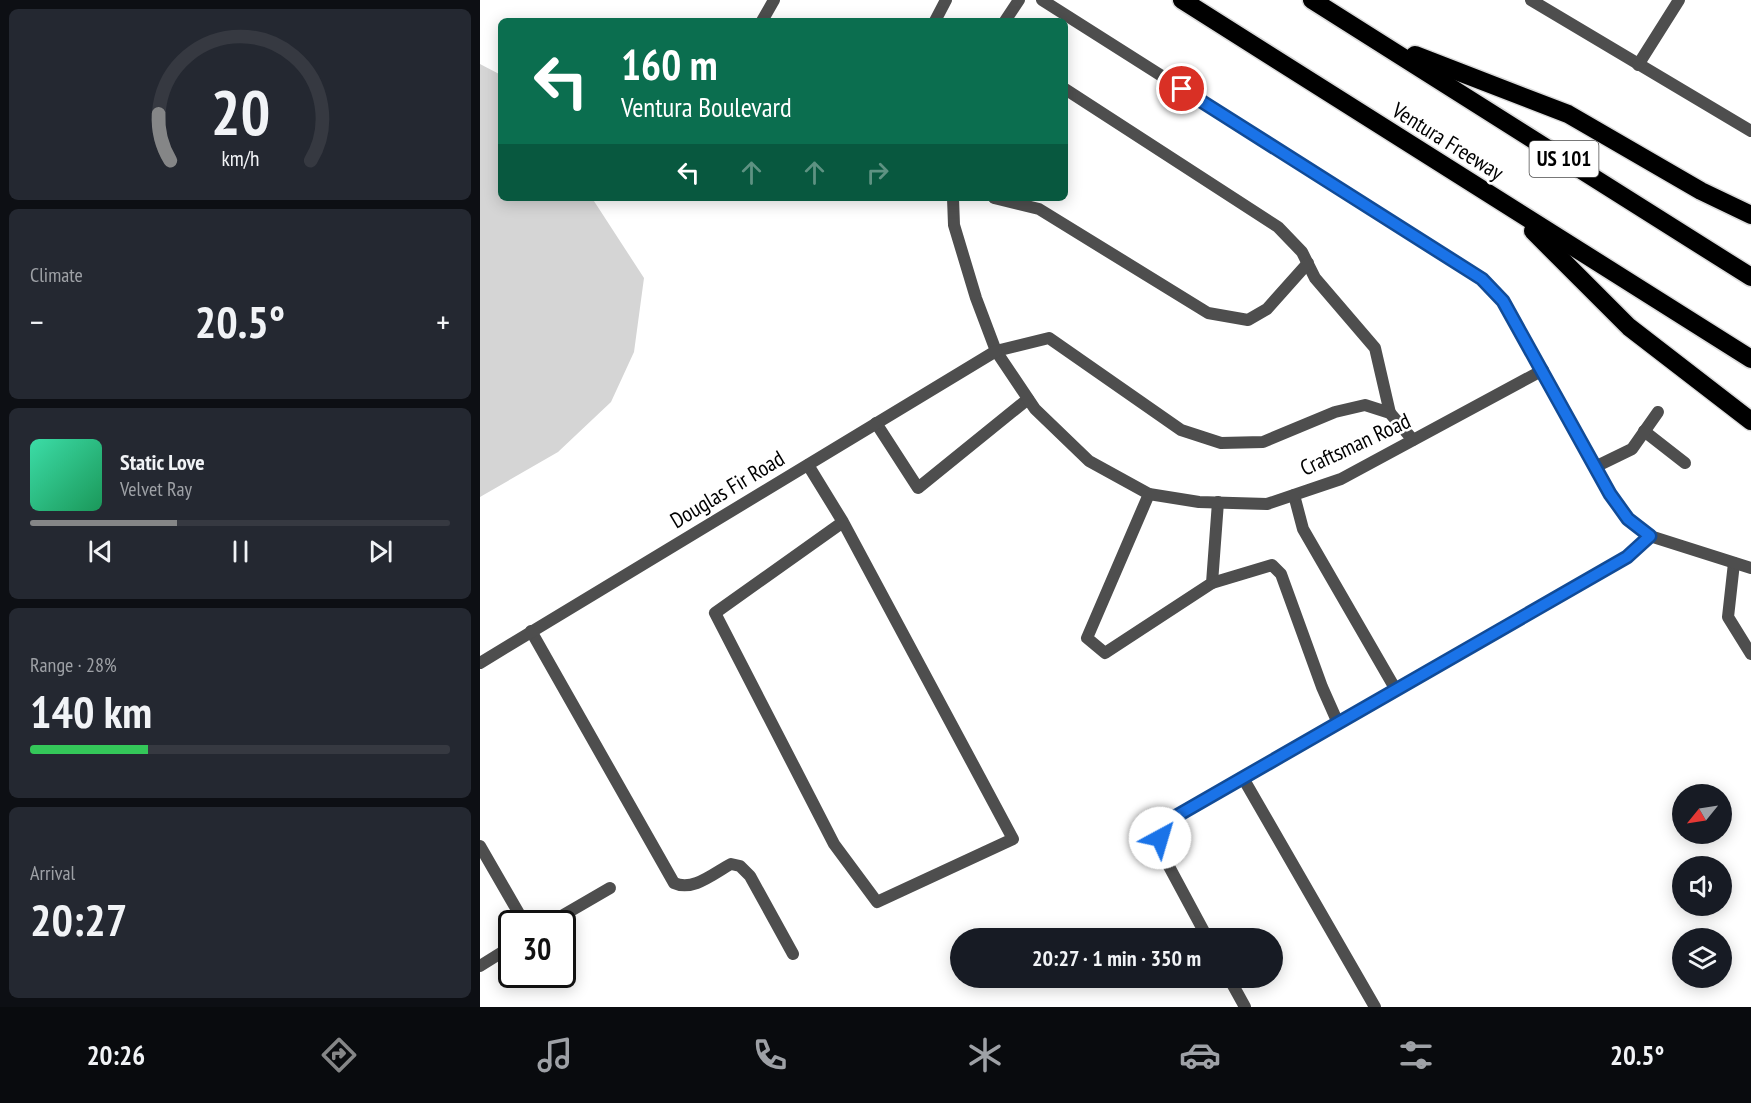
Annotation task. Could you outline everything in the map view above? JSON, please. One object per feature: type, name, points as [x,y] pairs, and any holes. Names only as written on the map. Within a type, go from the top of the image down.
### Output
[{"type":"highway","name":"Ventura Freeway","points":[[1182,0],[1751,359]]},
{"type":"highway","name":"Ventura Freeway","points":[[1312,0],[1751,278]]},
{"type":"highway","points":[[1377,41],[1568,114],[1701,191],[1751,215]]},
{"type":"highway","points":[[1510,208],[1629,327],[1751,421]]},
{"type":"street","points":[[764,18],[774,0]]},
{"type":"street","points":[[936,18],[946,0]]},
{"type":"street","points":[[1007,18],[1019,0]]},
{"type":"street","points":[[1042,0],[1482,279],[1503,301],[1595,467],[1628,519],[1650,536],[1751,568]]},
{"type":"street","points":[[1531,0],[1751,131]]},
{"type":"street","points":[[1638,65],[1679,0]]},
{"type":"street","points":[[1068,91],[1278,226],[1302,252],[1315,278],[1375,348],[1390,412],[1413,440]]},
{"type":"street","name":"Craftsman Road","points":[[953,201],[954,225],[976,298],[996,351],[1028,399],[1035,409],[1089,461],[1149,494],[1218,502],[1267,504],[1341,479],[1543,370]]},
{"type":"street","points":[[1006,201],[1039,209],[1208,312],[1248,320],[1267,309],[1308,263]]},
{"type":"street","name":"Douglas Fir Road","points":[[480,663],[996,351],[1049,338],[1181,430],[1221,444],[1263,442],[1335,412],[1365,405],[1390,412]]},
{"type":"street","points":[[876,423],[918,488],[1028,399]]},
{"type":"street","points":[[1595,467],[1632,450],[1658,412]]},
{"type":"street","points":[[1644,431],[1685,463]]},
{"type":"street","points":[[808,465],[843,522],[1013,839],[877,902],[834,844],[715,612],[843,522]]},
{"type":"street","points":[[1149,494],[1087,638],[1105,652],[1212,583],[1272,565],[1281,574],[1322,687],[1338,723]]},
{"type":"street","points":[[1294,495],[1303,529],[1396,690]]},
{"type":"street","points":[[1212,583],[1218,502]]},
{"type":"street","points":[[1202,928],[1165,859],[1160,838],[1173,818],[1627,557],[1650,536]]},
{"type":"street","points":[[1734,563],[1728,617],[1751,654]]},
{"type":"street","points":[[531,632],[674,883],[683,888],[691,886],[731,864],[740,866],[750,876],[793,954]]},
{"type":"street","points":[[1243,778],[1375,1007]]},
{"type":"street","points":[[480,846],[517,910]]},
{"type":"street","points":[[572,910],[610,888]]},
{"type":"street","points":[[480,966],[498,955]]},
{"type":"street","points":[[1235,988],[1245,1007]]},
{"type":"shaded area","points":[[480,64],[498,73],[498,201],[594,201],[644,278],[634,352],[611,402],[558,452],[480,497]]},
{"type":"route","points":[[1160,838],[1173,818],[1627,557],[1650,536],[1628,519],[1610,494],[1503,301],[1482,279],[1182,89]]}]
